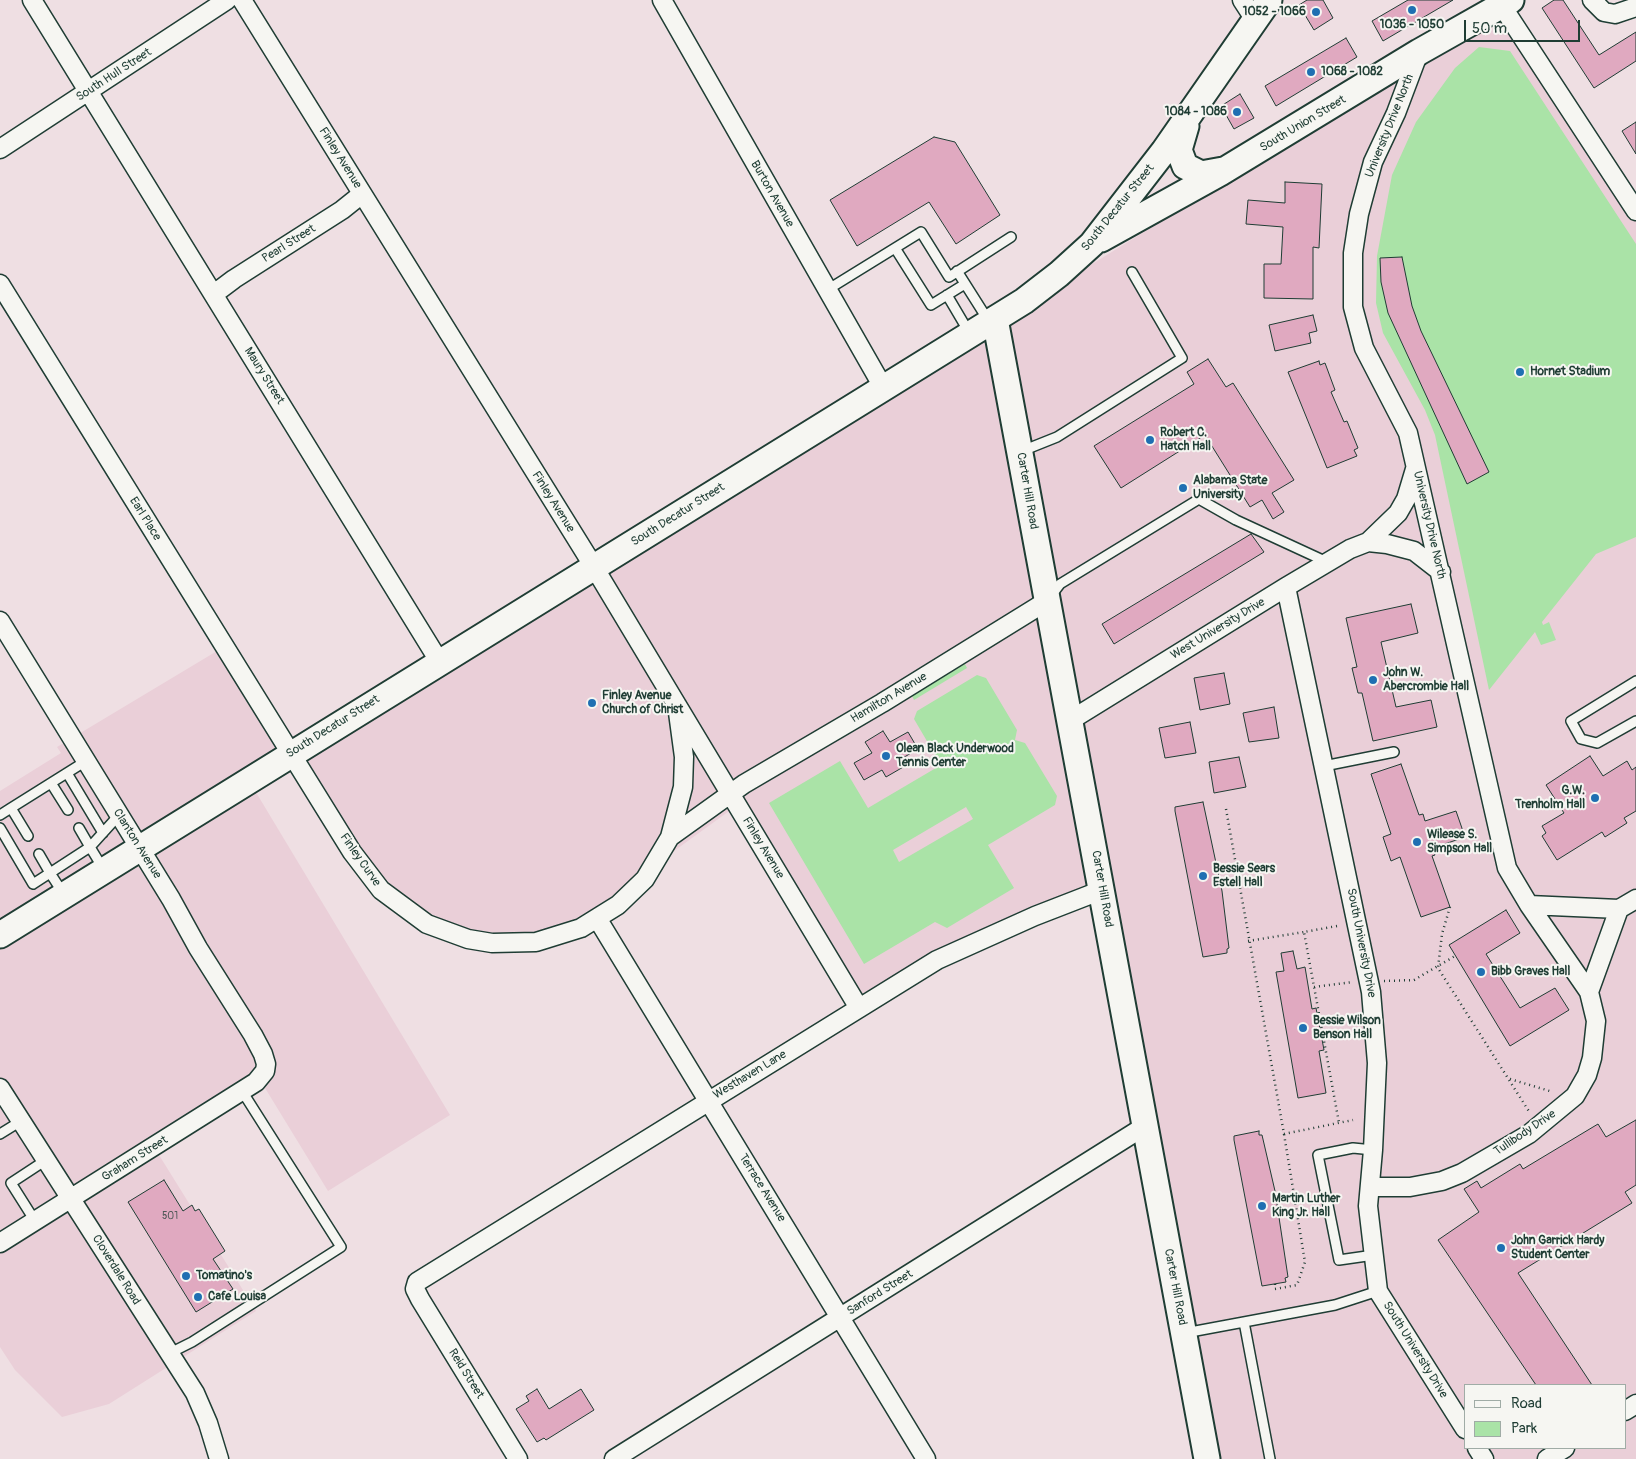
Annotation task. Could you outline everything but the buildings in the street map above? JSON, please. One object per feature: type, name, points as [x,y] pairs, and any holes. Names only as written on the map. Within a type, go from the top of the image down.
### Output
[{"type":"main road","name":"South Union Street","points":[[1092,244],[1226,170],[1419,52],[1506,3]]},
{"type":"main road","name":"South Decatur Street","points":[[0,935],[439,661],[985,325],[1059,274],[1092,244],[1188,116],[1255,7]]},
{"type":"main road","points":[[1188,116],[1179,150],[1185,166],[1202,174],[1226,170]]},
{"type":"main road","name":"Carter Hill Road","points":[[985,325],[1020,452],[1207,1459]]},
{"type":"street","name":"Maury Street","points":[[32,0],[439,661]]},
{"type":"street","name":"South Hull Street","points":[[0,149],[227,0]]},
{"type":"street","name":"Finley Avenue","points":[[242,0],[594,567],[859,1008]]},
{"type":"street","name":"Burton Avenue","points":[[662,0],[883,387]]},
{"type":"street","points":[[1592,0],[1604,12],[1615,14],[1636,6]]},
{"type":"street","points":[[1506,3],[1636,210]]},
{"type":"street","name":"University Drive North","points":[[1419,52],[1396,112],[1373,162],[1356,230],[1352,291],[1355,314],[1364,348],[1405,424],[1441,572],[1506,868],[1589,992]]},
{"type":"street","name":"Pearl Street","points":[[214,294],[234,279],[342,210],[362,194]]},
{"type":"street","name":"Earl Place","points":[[0,284],[291,753]]},
{"type":"street","name":"West University Drive","points":[[1071,720],[1328,562],[1368,542],[1398,513],[1406,499],[1416,466]]},
{"type":"street","points":[[1368,542],[1387,544],[1414,551],[1441,572]]},
{"type":"street","name":"South University Drive","points":[[1286,588],[1369,982],[1377,1063],[1368,1206],[1378,1292],[1464,1426]]},
{"type":"street","name":"Hamilton Avenue","points":[[670,837],[731,794],[1047,601]]},
{"type":"street","name":"Clanton Avenue","points":[[0,621],[140,848],[198,948],[253,1035],[263,1054],[265,1071]]},
{"type":"street","name":"Finley Curve","points":[[291,753],[370,879],[394,902],[427,924],[468,939],[517,944],[555,937],[581,928],[618,905],[638,887],[658,860],[670,837],[684,787],[684,757],[677,706]]},
{"type":"street","name":"Westhaven Lane","points":[[415,1289],[417,1282],[424,1276],[937,960],[1035,916],[1102,890]]},
{"type":"street","points":[[1529,905],[1619,909],[1636,900]]},
{"type":"street","points":[[1589,992],[1619,909]]},
{"type":"street","name":"Terrace Avenue","points":[[597,918],[842,1317],[926,1459]]},
{"type":"street","name":"Tullibody Drive","points":[[1370,1186],[1410,1187],[1442,1181],[1462,1173],[1529,1134],[1564,1108],[1580,1088],[1592,1058],[1596,1021],[1589,992]]},
{"type":"street","name":"Graham Street","points":[[0,1243],[256,1082],[265,1071]]},
{"type":"street","name":"Cloverdale Road","points":[[0,1088],[202,1406],[219,1459]]},
{"type":"street","name":"Sanford Street","points":[[614,1459],[637,1453],[842,1317],[1145,1126]]},
{"type":"street","name":"Reid Street","points":[[415,1289],[518,1459]]},
{"type":"street","points":[[1547,1459],[1563,1449]]},
{"type":"lane","points":[[827,290],[921,232],[949,277],[1011,237]]},
{"type":"lane","points":[[895,248],[931,305],[965,284]]},
{"type":"lane","points":[[957,272],[985,325]]},
{"type":"lane","points":[[1020,452],[1057,437],[1182,358],[1132,272]]},
{"type":"lane","points":[[947,295],[985,325]]},
{"type":"lane","points":[[1047,601],[1060,584],[1200,499],[1236,520],[1328,562]]},
{"type":"lane","points":[[1636,681],[1572,720],[1581,739],[1597,743],[1636,721]]},
{"type":"lane","points":[[1324,766],[1394,752]]},
{"type":"lane","points":[[0,815],[86,761]]},
{"type":"lane","points":[[67,773],[103,833]]},
{"type":"lane","points":[[51,782],[68,810]]},
{"type":"lane","points":[[10,808],[28,836]]},
{"type":"lane","points":[[0,828],[33,884],[90,847],[119,815]]},
{"type":"lane","points":[[79,828],[104,870]]},
{"type":"lane","points":[[39,854],[64,895]]},
{"type":"lane","points":[[170,1354],[341,1247],[242,1091]]},
{"type":"lane","points":[[0,1134],[21,1121]]},
{"type":"lane","points":[[1373,1150],[1353,1148],[1318,1155],[1339,1260],[1374,1255]]},
{"type":"lane","points":[[35,1221],[11,1183],[46,1160]]},
{"type":"lane","points":[[1184,1333],[1335,1305],[1378,1292]]},
{"type":"lane","points":[[1244,1322],[1270,1459]]},
{"type":"path","points":[[1226,809],[1306,1262],[1297,1285],[1275,1289],[1275,1284]]},
{"type":"path","points":[[1450,907],[1442,934],[1438,968],[1532,1115]]},
{"type":"path","points":[[1248,941],[1337,926]]},
{"type":"path","points":[[1304,932],[1339,1123]]},
{"type":"path","points":[[1314,987],[1414,980],[1438,968],[1455,956]]},
{"type":"path","points":[[1509,1078],[1559,1094]]},
{"type":"path","points":[[1284,1134],[1353,1120]]},
{"type":"shaded area","name":"Alabama State University","points":[[1502,14],[1636,222],[1636,1459],[1215,1459],[1106,882],[860,1000],[743,801],[641,875],[611,903],[569,927],[526,938],[482,935],[438,922],[383,886],[299,754],[1463,35]]},
{"type":"shaded area","points":[[232,642],[299,754],[251,784],[450,1115],[328,1191],[265,1088],[159,1155],[256,1311],[109,1404],[62,1417],[15,1370],[0,1347],[0,791],[61,753],[57,747]]},
{"type":"green space","name":"Hornet Stadium","points":[[1479,47],[1510,51],[1636,244],[1636,537],[1596,554],[1542,622],[1543,625],[1549,622],[1556,640],[1541,645],[1535,632],[1489,690],[1435,435],[1425,410],[1383,333],[1376,303],[1377,256],[1392,175],[1416,122],[1455,68]]},
{"type":"green space","points":[[965,664],[967,668],[914,700],[912,696]]},
{"type":"green space","points":[[977,675],[986,678],[1017,730],[1015,740],[1025,743],[1057,796],[1055,805],[988,845],[1014,888],[947,928],[935,922],[864,964],[769,803],[840,761],[868,808],[941,765],[914,719],[917,711]],"holes":[[[966,807],[973,819],[899,862],[893,850]]]},
{"type":"place","name":"1036 - 1050","points":[[1412,10]]},
{"type":"place","name":"1052 - 1066","points":[[1316,12]]},
{"type":"place","name":"1068 - 1082","points":[[1311,72]]},
{"type":"place","name":"1084 - 1086","points":[[1237,112]]},
{"type":"place","name":"Hornet Stadium","points":[[1520,372]]},
{"type":"place","name":"Robert C. Hatch Hall","points":[[1150,440]]},
{"type":"place","name":"Alabama State University","points":[[1183,488]]},
{"type":"place","name":"John W. Abercrombie Hall","points":[[1373,680]]},
{"type":"place","name":"Finley Avenue Church of Christ","points":[[592,703]]},
{"type":"place","name":"Olean Black Underwood Tennis Center","points":[[886,756]]},
{"type":"place","name":"G.W. Trenholm Hall","points":[[1595,798]]},
{"type":"place","name":"Wilease S. Simpson Hall","points":[[1417,842]]},
{"type":"place","name":"Bessie Sears Estell Hall","points":[[1203,876]]},
{"type":"place","name":"Bibb Graves Hall","points":[[1481,972]]},
{"type":"place","name":"Bessie Wilson Benson Hall","points":[[1303,1028]]},
{"type":"place","name":"Martin Luther King Jr. Hall","points":[[1262,1206]]},
{"type":"place","name":"John Garrick Hardy Student Center","points":[[1501,1248]]},
{"type":"place","name":"Tomatino's","points":[[186,1276]]},
{"type":"place","name":"Cafe Louisa","points":[[198,1297]]}]
